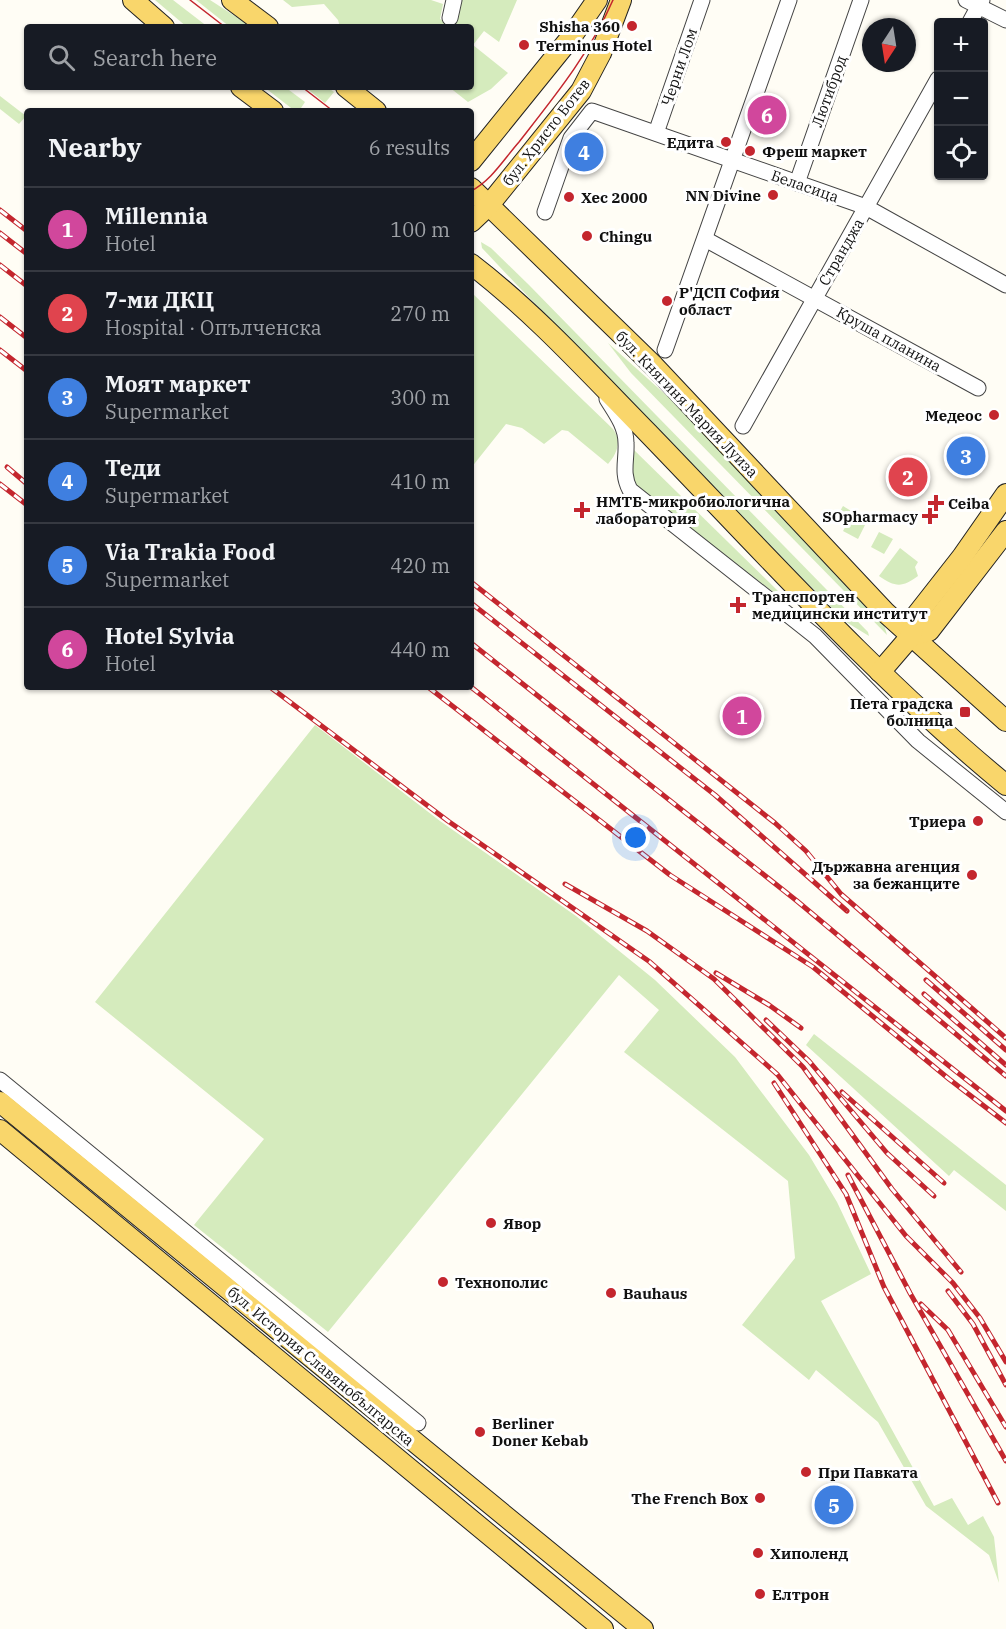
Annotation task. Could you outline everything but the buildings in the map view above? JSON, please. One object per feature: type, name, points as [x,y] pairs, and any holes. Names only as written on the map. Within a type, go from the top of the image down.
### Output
[{"type":"main road","points":[[133,0],[161,24]]},
{"type":"main road","points":[[232,0],[264,24]]},
{"type":"main road","points":[[474,157],[572,36],[597,0]]},
{"type":"main road","name":"бул. Христо Ботев","points":[[474,219],[489,205],[581,91],[601,53],[621,0]]},
{"type":"main road","points":[[246,90],[269,108]]},
{"type":"main road","points":[[350,90],[372,108]]},
{"type":"main road","name":"бул. Княгиня Мария Луиза","points":[[474,191],[654,366],[861,587],[911,636],[1006,721]]},
{"type":"main road","points":[[474,267],[512,299],[592,376],[880,672],[941,731],[1006,785]]},
{"type":"main road","points":[[880,672],[911,636],[915,617],[962,557],[1006,494]]},
{"type":"main road","points":[[911,636],[929,631],[1006,531]]},
{"type":"main road","name":"бул. История Славянобългарска","points":[[0,1102],[643,1629]]},
{"type":"main road","name":"бул. История Славянобългарска","points":[[0,1130],[603,1629]]},
{"type":"street","points":[[450,18],[454,0]]},
{"type":"street","name":"Черни Лом","points":[[656,133],[702,0]]},
{"type":"street","points":[[665,350],[789,0]]},
{"type":"street","name":"Лютиброд","points":[[796,183],[861,0]]},
{"type":"street","points":[[971,18],[976,2],[1006,20]]},
{"type":"street","name":"Странджа","points":[[743,426],[934,88]]},
{"type":"street","name":"Беласица","points":[[592,111],[866,207],[1006,285]]},
{"type":"street","name":"бул. Христо Ботев","points":[[545,212],[571,138],[592,111]]},
{"type":"street","name":"Круша планина","points":[[705,239],[978,388]]},
{"type":"street","points":[[592,376],[621,421],[626,440],[625,480],[630,490],[815,636],[918,741],[1006,812]]},
{"type":"street","name":"бул. История Славянобългарска","points":[[0,1080],[418,1423]]},
{"type":"green space","points":[[155,0],[173,0],[204,24],[183,24]]},
{"type":"green space","points":[[196,0],[210,0],[247,24],[226,24]]},
{"type":"green space","points":[[283,0],[431,0],[443,4],[440,19],[449,24],[339,24],[324,4],[292,7]]},
{"type":"green space","points":[[462,0],[517,0],[499,42],[484,31],[474,44],[474,24],[456,24]]},
{"type":"green space","points":[[474,46],[508,73],[491,89],[468,102],[453,90],[474,90]]},
{"type":"green space","points":[[268,90],[289,90],[305,102],[301,108],[291,108]]},
{"type":"green space","points":[[309,90],[334,92],[325,103]]},
{"type":"green space","points":[[0,96],[24,114],[24,118],[19,124],[0,109]]},
{"type":"green space","points":[[481,242],[491,248],[529,285],[868,632],[869,636],[846,622],[805,581],[516,284],[482,248]]},
{"type":"green space","points":[[474,295],[613,429],[618,443],[614,456],[608,464],[568,431],[562,430],[544,444],[522,428],[506,424],[474,464]]},
{"type":"green space","points":[[608,343],[676,404],[883,621],[887,635],[631,373]]},
{"type":"green space","points":[[632,448],[778,591],[776,594],[636,490],[630,481]]},
{"type":"green space","points":[[843,506],[856,514],[853,519],[865,525],[858,539],[843,531],[847,524],[836,518]]},
{"type":"green space","points":[[879,532],[893,539],[884,554],[871,547]]},
{"type":"green space","points":[[900,548],[918,562],[915,567],[918,576],[907,583],[898,585],[879,576]]},
{"type":"green space","points":[[315,725],[440,821],[576,916],[655,980],[735,1057],[809,1155],[837,1202],[871,1274],[821,1301],[934,1506],[952,1498],[968,1525],[983,1516],[994,1537],[999,1583],[989,1555],[926,1506],[878,1422],[816,1370],[809,1380],[742,1325],[795,1258],[788,1181],[624,1052],[659,1010],[619,975],[328,1332],[194,1225],[264,1139],[95,1002]]},
{"type":"green space","points":[[814,1034],[1006,1185],[1006,1211],[954,1170],[949,1176],[806,1045]]},
{"type":"tram line","points":[[190,0],[221,24]]},
{"type":"tram line","points":[[474,189],[485,182],[497,169],[558,91],[594,38],[613,0]]},
{"type":"tram line","points":[[306,90],[329,108]]},
{"type":"railway","points":[[0,210],[24,229]]},
{"type":"railway","points":[[0,233],[24,252]]},
{"type":"railway","points":[[0,265],[24,284]]},
{"type":"railway","points":[[0,317],[24,336]]},
{"type":"railway","points":[[0,350],[24,369]]},
{"type":"railway","points":[[7,467],[24,481]]},
{"type":"railway","points":[[0,484],[24,503]]},
{"type":"railway","points":[[474,584],[775,823],[806,851],[841,894],[1006,1038]]},
{"type":"railway","points":[[474,605],[715,795],[847,911]]},
{"type":"railway","points":[[474,645],[797,901],[1006,1076]]},
{"type":"railway","points":[[474,689],[1006,1111]]},
{"type":"railway","points":[[274,690],[448,821],[650,962],[777,1074],[906,1236],[953,1283],[980,1318],[1006,1362]]},
{"type":"railway","points":[[432,690],[670,875],[813,967],[1006,1123]]},
{"type":"railway","points":[[565,884],[647,931],[714,979],[803,1067],[892,1189],[961,1272]]},
{"type":"railway","points":[[716,973],[769,1005],[801,1028]]},
{"type":"railway","points":[[926,980],[1006,1050]]},
{"type":"railway","points":[[924,994],[1006,1065]]},
{"type":"railway","points":[[766,1020],[809,1061],[887,1153],[934,1196]]},
{"type":"railway","points":[[774,1083],[846,1194],[884,1287],[998,1503]]},
{"type":"railway","points":[[842,1092],[944,1183]]},
{"type":"railway","points":[[848,1175],[910,1293],[1006,1461]]},
{"type":"railway","points":[[948,1291],[973,1324],[1006,1385]]},
{"type":"railway","points":[[921,1304],[948,1330],[1006,1427]]},
{"type":"place","name":"Shisha 360","points":[[632,26]]},
{"type":"place","name":"Terminus Hotel","points":[[524,45]]},
{"type":"place","name":"Hotel Sylvia","points":[[767,115]]},
{"type":"place","name":"Едита","points":[[726,142]]},
{"type":"place","name":"Фреш маркет","points":[[750,151]]},
{"type":"place","name":"Теди","points":[[584,152]]},
{"type":"place","name":"NN Divine","points":[[773,195]]},
{"type":"place","name":"Хес 2000","points":[[569,197]]},
{"type":"place","name":"Chingu","points":[[587,236]]},
{"type":"place","name":"Р'ДСП София област","points":[[667,301]]},
{"type":"place","name":"Медеос","points":[[994,415]]},
{"type":"place","name":"Моят маркет","points":[[966,456]]},
{"type":"place","name":"7-ми ДКЦ","points":[[908,477]]},
{"type":"place","name":"Ceiba","points":[[936,503]]},
{"type":"place","name":"НМТБ-микробиологична лаборатория","points":[[582,510]]},
{"type":"place","name":"SOpharmacy","points":[[930,516]]},
{"type":"place","name":"Транспортен медицински институт","points":[[738,605]]},
{"type":"place","name":"Пета градска болница","points":[[965,712]]},
{"type":"place","name":"Millennia","points":[[742,716]]},
{"type":"place","name":"Триера","points":[[978,821]]},
{"type":"place","name":"Държавна агенция за бежанците","points":[[972,875]]},
{"type":"place","name":"Явор","points":[[491,1223]]},
{"type":"place","name":"Технополис","points":[[443,1282]]},
{"type":"place","name":"Bauhaus","points":[[611,1293]]},
{"type":"place","name":"Berliner Doner Kebab","points":[[480,1432]]},
{"type":"place","name":"При Павката","points":[[806,1472]]},
{"type":"place","name":"The French Box","points":[[760,1498]]},
{"type":"place","name":"Via Trakia Food","points":[[834,1505]]},
{"type":"place","name":"Хиполенд","points":[[758,1553]]},
{"type":"place","name":"Елтрон","points":[[760,1594]]}]
